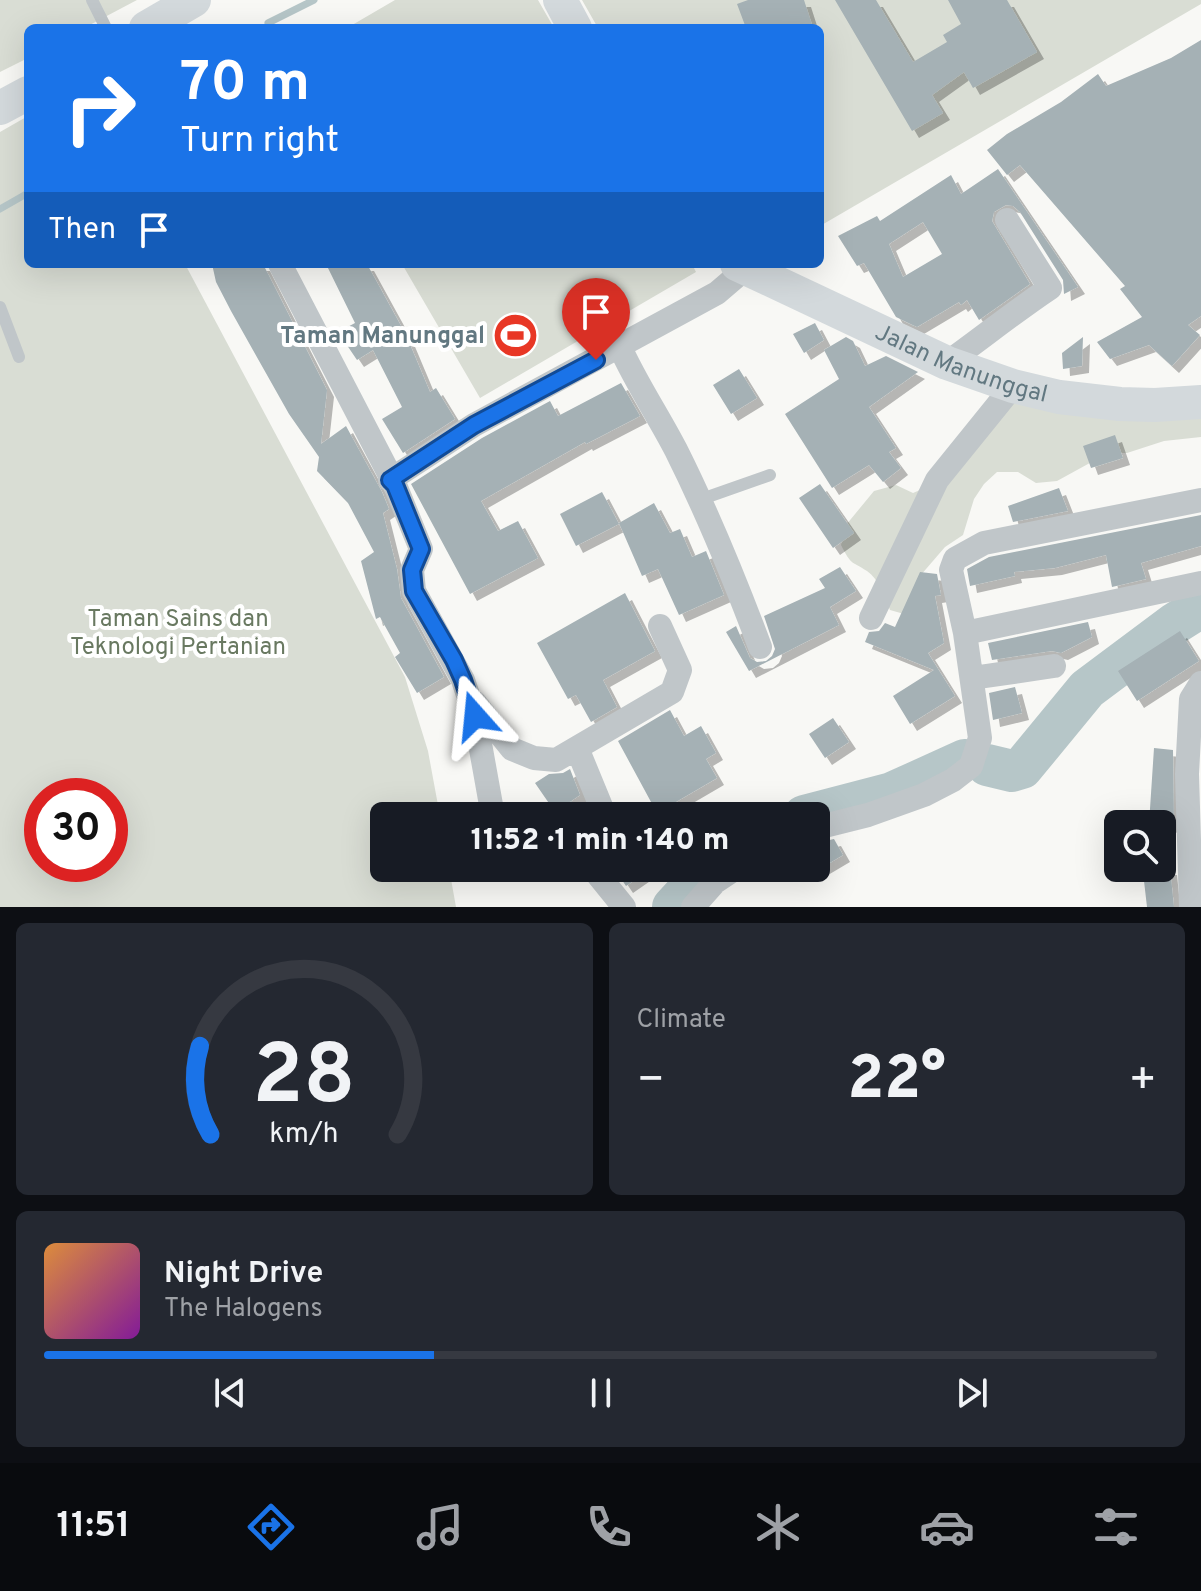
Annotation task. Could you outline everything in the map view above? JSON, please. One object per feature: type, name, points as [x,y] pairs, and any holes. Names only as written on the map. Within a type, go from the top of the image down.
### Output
[{"type":"street","points":[[155,24],[194,0]]},
{"type":"street","points":[[560,0],[573,24]]},
{"type":"street","points":[[0,108],[24,95]]},
{"type":"street","points":[[947,363],[1050,288],[1007,220]]},
{"type":"street","points":[[282,268],[395,485],[421,549],[412,570],[414,591],[454,660],[468,695],[475,716],[490,802]]},
{"type":"street","points":[[390,480],[474,425],[717,293],[740,268]]},
{"type":"street","name":"Jalan Manunggal","points":[[743,268],[947,363],[1013,386],[1059,397],[1120,404],[1201,402]]},
{"type":"street","points":[[620,347],[634,379],[675,449],[722,548],[760,647]]},
{"type":"street","points":[[871,618],[937,480],[1013,386]]},
{"type":"street","points":[[830,824],[924,795],[953,780],[971,766],[980,738],[952,563],[966,551],[984,543],[1201,500]]},
{"type":"street","points":[[965,633],[1201,583]]},
{"type":"street","points":[[468,695],[512,749],[534,758],[556,760],[672,692],[680,670],[660,626]]},
{"type":"street","points":[[972,678],[1054,666]]},
{"type":"street","points":[[1191,907],[1187,774],[1191,699],[1201,683]]},
{"type":"street","points":[[577,748],[599,802]]},
{"type":"street","points":[[604,882],[624,907]]},
{"type":"street","points":[[693,907],[715,882]]},
{"type":"lane","points":[[92,0],[104,24]]},
{"type":"lane","points":[[0,307],[19,357]]},
{"type":"lane","points":[[699,500],[770,475]]},
{"type":"green space","points":[[0,0],[137,0],[92,24],[24,24],[24,60],[0,72]]},
{"type":"green space","points":[[395,0],[538,0],[552,24],[354,24]]},
{"type":"green space","points":[[582,0],[1201,0],[1201,4],[824,224],[824,24],[596,24]]},
{"type":"green space","name":"Taman Sains dan Teknologi Pertanian","points":[[24,118],[24,268],[187,268],[405,677],[428,751],[437,802],[370,802],[370,882],[452,882],[456,907],[0,907],[0,132]]},
{"type":"green space","name":"Taman Manunggal","points":[[404,268],[694,268],[696,272],[480,398]]},
{"type":"green space","points":[[1007,392],[1201,409],[1201,437],[1164,441],[1127,453],[1108,453],[1057,481],[1036,483],[1018,472],[997,472],[974,499],[963,535],[945,547],[920,576],[911,616],[890,610],[875,579],[852,562],[841,545],[846,525],[874,491],[896,485],[913,493],[934,484]]},
{"type":"building","points":[[748,0],[804,0],[812,24],[744,24],[737,4]]},
{"type":"building","points":[[835,0],[876,0],[913,62],[947,42],[943,35],[961,24],[948,0],[1007,0],[1037,52],[973,88],[964,72],[932,95],[943,113],[912,131]]},
{"type":"building","points":[[1201,40],[1201,316],[1188,325],[1200,335],[1172,366],[1149,345],[1110,359],[1097,342],[1142,317],[1120,289],[1125,286],[1020,165],[1007,175],[987,150],[1098,74],[1106,86],[1171,58]]},
{"type":"building","points":[[998,169],[1078,287],[1064,294],[1063,280],[1020,212],[1006,205],[994,212],[992,221],[1030,284],[979,320],[967,300],[917,327],[896,317],[864,263],[857,266],[838,236],[877,216],[880,221],[951,175],[961,194]],"holes":[[[923,222],[942,254],[903,277],[889,244]]]},
{"type":"building","points":[[213,268],[265,268],[327,390],[321,444],[346,426],[382,492],[389,509],[383,513],[401,598],[444,677],[417,693],[395,657],[400,653],[380,617],[376,619],[361,561],[374,552],[348,503],[317,471],[319,457],[289,414],[216,282]]},
{"type":"building","points":[[328,268],[369,268],[406,335],[430,392],[436,388],[455,419],[403,453],[382,419],[402,407],[373,350],[357,360],[338,332],[355,323]]},
{"type":"building","points":[[815,323],[824,340],[804,353],[793,334]]},
{"type":"building","points":[[846,337],[853,341],[865,366],[886,356],[918,372],[869,407],[896,448],[889,452],[901,468],[883,482],[869,465],[832,488],[785,414],[839,379],[824,350]]},
{"type":"building","points":[[1083,337],[1082,366],[1063,369],[1062,353]]},
{"type":"building","points":[[739,369],[757,398],[731,414],[713,385]]},
{"type":"building","points":[[621,383],[640,416],[585,442],[481,501],[498,531],[518,521],[538,558],[470,594],[411,484],[482,438],[550,401],[558,416]]},
{"type":"building","points":[[1115,435],[1123,458],[1091,468],[1083,446]]},
{"type":"building","points":[[820,484],[854,533],[833,548],[799,498]]},
{"type":"building","points":[[1059,488],[1068,511],[1013,522],[1008,506]]},
{"type":"building","points":[[602,492],[619,524],[576,546],[560,514]]},
{"type":"building","points":[[654,503],[670,533],[680,529],[692,557],[706,551],[724,595],[679,615],[658,569],[642,576],[619,523]]},
{"type":"building","points":[[1201,515],[1201,546],[1141,563],[1146,579],[1112,587],[1106,555],[1055,568],[1014,572],[1015,576],[970,586],[967,569],[989,557]]},
{"type":"building","points":[[840,567],[856,591],[830,607],[839,625],[749,671],[726,632],[736,626],[750,658],[757,662],[766,661],[775,649],[764,616],[825,588],[819,579]]},
{"type":"building","points":[[920,572],[937,574],[941,595],[935,596],[944,643],[928,653],[955,696],[910,724],[893,696],[934,670],[865,642],[869,632],[879,631],[885,623],[895,627]]},
{"type":"building","points":[[625,593],[655,651],[603,680],[617,707],[591,722],[576,695],[568,699],[537,643]]},
{"type":"building","points":[[1088,622],[1092,637],[1061,653],[1052,651],[992,660],[988,643]]},
{"type":"building","points":[[1180,631],[1199,661],[1137,701],[1118,671]]},
{"type":"building","points":[[1015,687],[1022,713],[993,720],[989,693]]},
{"type":"building","points":[[670,710],[684,736],[701,726],[716,753],[706,759],[717,778],[676,802],[651,802],[618,741]]},
{"type":"building","points":[[833,718],[849,742],[825,758],[809,734]]},
{"type":"building","points":[[1154,748],[1173,750],[1174,810],[1150,810]]},
{"type":"building","points":[[570,769],[580,795],[570,802],[548,802],[535,783],[549,774]]},
{"type":"building","points":[[834,839],[843,855],[830,863],[830,840]]},
{"type":"building","points":[[1144,882],[1171,882],[1174,907],[1147,907]]},
{"type":"waterway","points":[[268,23],[314,0]]},
{"type":"waterway","points":[[0,209],[24,195]]},
{"type":"waterway","points":[[987,765],[1012,771],[1022,768],[1087,689],[1201,607]]},
{"type":"waterway","points":[[830,809],[892,793],[965,760]]},
{"type":"waterway","points":[[673,907],[696,882]]},
{"type":"place","name":"Taman Manunggal","points":[[516,335]]},
{"type":"route","points":[[475,716],[454,660],[414,591],[412,570],[421,549],[395,485],[390,480],[474,425],[596,360]]}]
